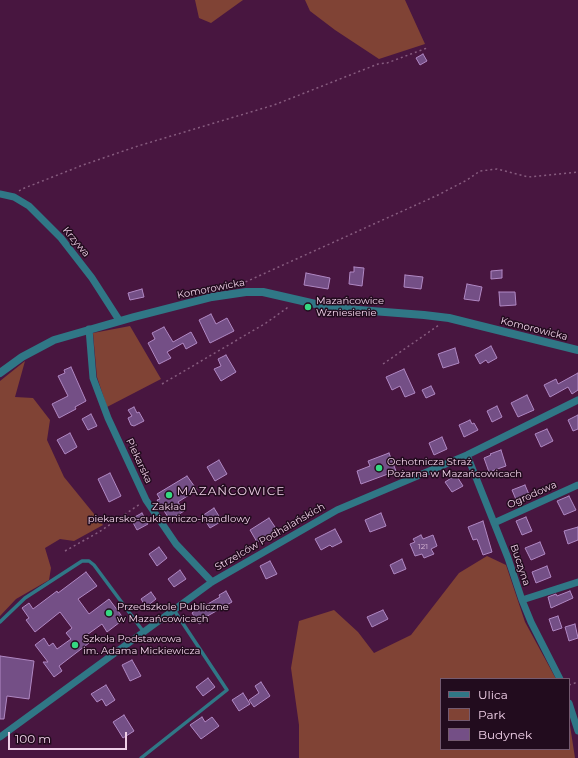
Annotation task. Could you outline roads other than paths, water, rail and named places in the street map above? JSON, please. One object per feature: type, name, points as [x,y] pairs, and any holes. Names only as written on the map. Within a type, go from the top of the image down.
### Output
[{"type":"street","name":"Krzywa","points":[[0,194],[14,197],[29,206],[61,238],[92,278],[119,320]]},
{"type":"street","name":"Komorowicka","points":[[0,373],[22,357],[54,340],[119,320],[212,297],[246,292],[263,292],[333,308],[449,318],[578,350]]},
{"type":"street","name":"Piekarska","points":[[89,329],[93,378],[111,424],[146,500],[176,544],[212,582]]},
{"type":"street","name":"Strzelców Podhalańskich","points":[[0,737],[212,582],[338,510],[467,455],[578,400]]},
{"type":"street","name":"Buczyna","points":[[467,455],[508,558],[531,622],[559,678]]},
{"type":"street","name":"Ogrodowa","points":[[494,523],[578,485]]},
{"type":"street","points":[[522,600],[578,582]]},
{"type":"street","points":[[570,706],[578,731]]},
{"type":"lane","points":[[0,622],[25,598],[82,561],[89,561],[94,565],[143,632]]},
{"type":"lane","points":[[141,758],[227,690],[174,609]]},
{"type":"place","name":"Mazańcowice Wzniesienie","points":[[308,307]]},
{"type":"place","name":"Ochotnicza Straż Pożarna w Mazańcowicach","points":[[379,468]]},
{"type":"place","name":"Zakład piekarsko-cukierniczo-handlowy","points":[[169,495]]},
{"type":"place","name":"Przedszkole Publiczne w Mazańcowicach","points":[[109,613]]},
{"type":"place","name":"Szkoła Podstawowa im. Adama Mickiewicza","points":[[75,645]]},
{"type":"district","name":"MAZAŃCOWICE","points":[[231,491]]}]
